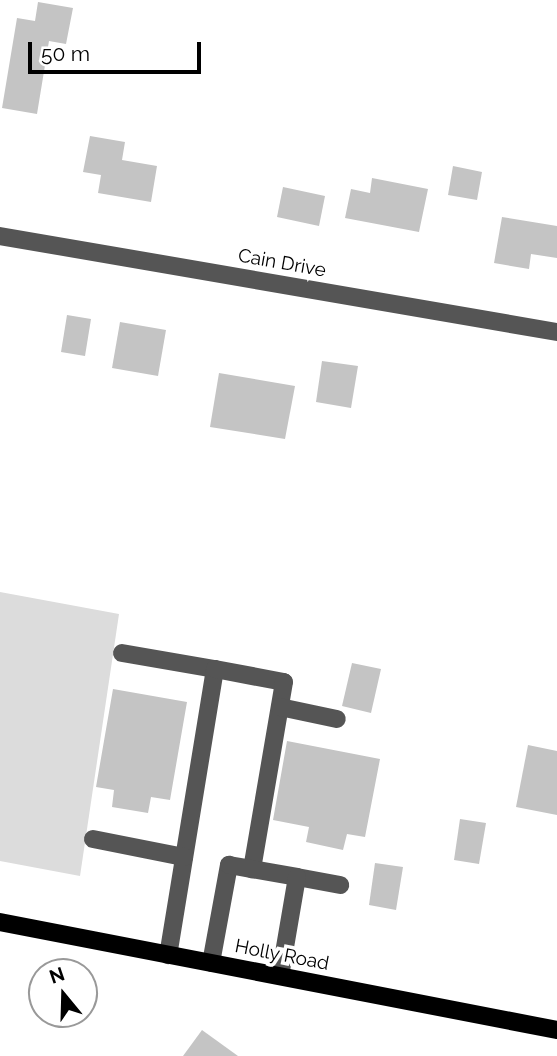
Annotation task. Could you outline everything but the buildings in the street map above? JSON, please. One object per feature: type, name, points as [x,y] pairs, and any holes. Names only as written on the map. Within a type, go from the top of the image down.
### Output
[{"type":"main road","name":"Holly Road","points":[[0,922],[557,1030]]},
{"type":"street","name":"Cain Drive","points":[[0,236],[557,332]]},
{"type":"street","points":[[122,653],[284,682],[252,869]]},
{"type":"street","points":[[168,955],[215,669]]},
{"type":"street","points":[[280,708],[337,719]]},
{"type":"street","points":[[93,839],[184,857]]},
{"type":"street","points":[[211,963],[229,865],[340,885]]},
{"type":"street","points":[[280,976],[297,877]]},
{"type":"shaded area","points":[[0,592],[119,614],[80,876],[0,861]]}]
